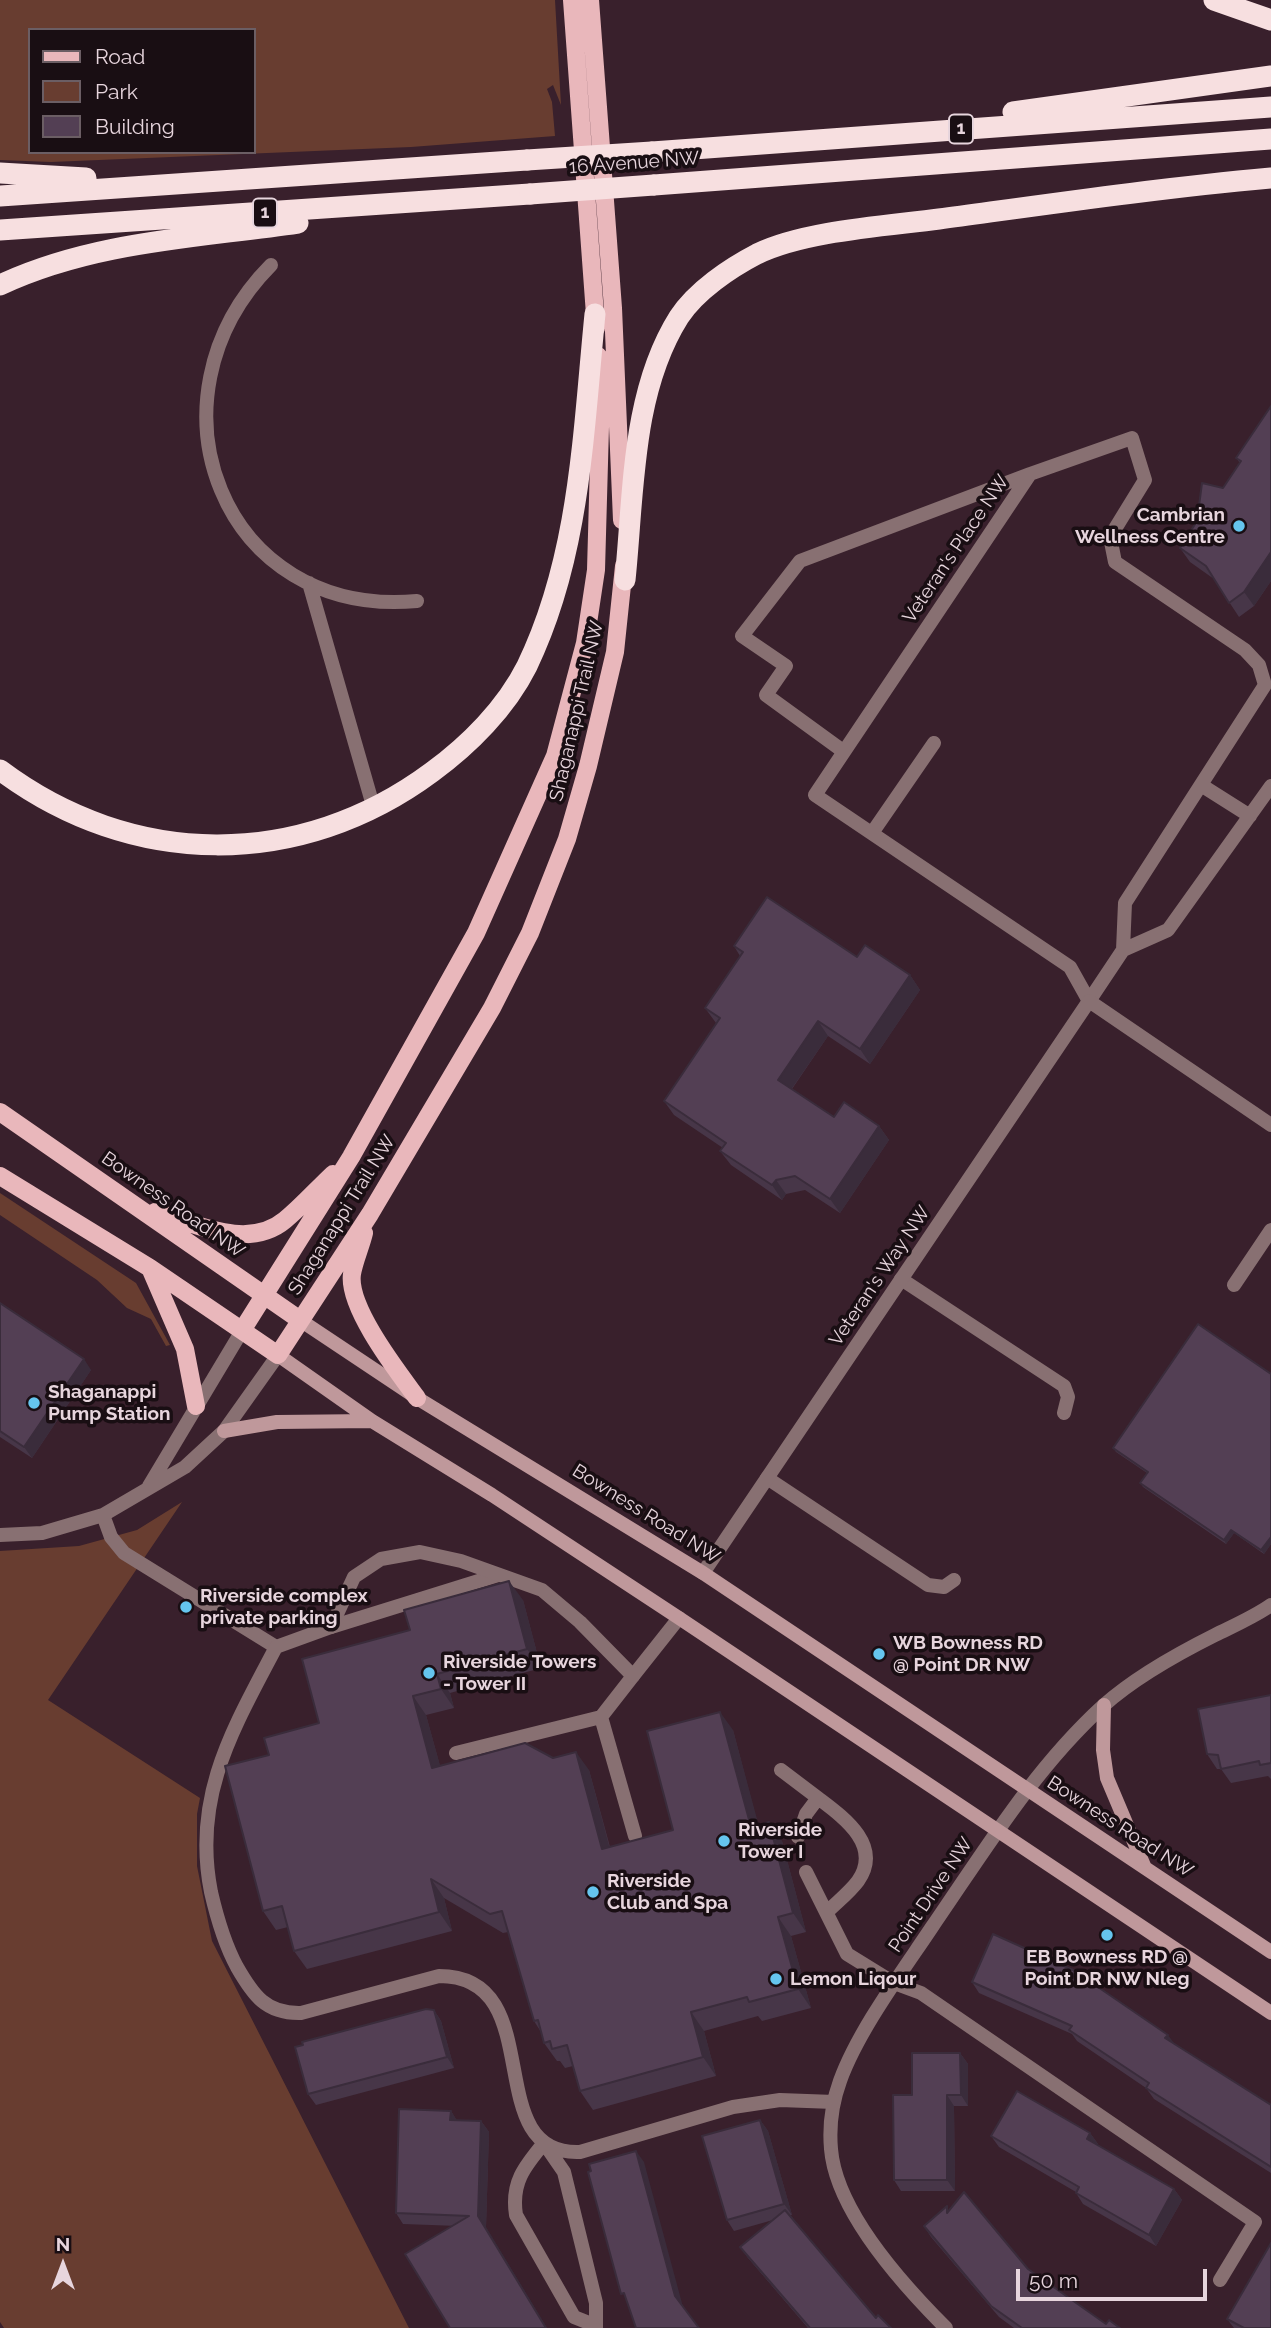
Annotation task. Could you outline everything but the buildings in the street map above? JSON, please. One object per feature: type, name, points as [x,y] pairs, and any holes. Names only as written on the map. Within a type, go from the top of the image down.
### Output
[{"type":"highway","points":[[1214,0],[1271,20]]},
{"type":"highway","points":[[835,138],[1271,76]]},
{"type":"highway","name":"16 Avenue NW","points":[[0,196],[1271,107]]},
{"type":"highway","name":"16 Avenue NW","points":[[0,230],[1271,139]]},
{"type":"highway","points":[[0,173],[196,183]]},
{"type":"highway","points":[[625,580],[642,423],[657,365],[680,316],[702,292],[758,254],[807,240],[863,229],[1191,185],[1271,177]]},
{"type":"highway","points":[[0,285],[72,257],[158,241],[486,196]]},
{"type":"highway","points":[[0,770],[37,796],[106,827],[152,840],[190,845],[240,845],[324,830],[374,809],[406,791],[475,736],[525,669],[555,596],[569,542],[578,484],[595,314]]},
{"type":"main road","name":"Shaganappi Trail NW","points":[[243,1329],[351,1157],[477,933],[555,755],[585,643],[596,570],[601,391],[572,0]]},
{"type":"main road","name":"Shaganappi Trail NW","points":[[278,1355],[370,1214],[492,1008],[530,933],[567,839],[615,653],[625,580],[613,308],[590,0]]},
{"type":"main road","name":"Bowness Road NW","points":[[0,1112],[417,1398],[703,1573],[1271,1952]]},
{"type":"main road","points":[[141,1208],[237,1236],[255,1233],[283,1222],[351,1157]]},
{"type":"main road","points":[[0,1176],[243,1329],[372,1421],[492,1495],[679,1618],[1271,2013]]},
{"type":"main road","points":[[370,1214],[351,1277],[357,1301],[378,1345],[417,1398]]},
{"type":"main road","points":[[150,1268],[185,1349],[196,1406]]},
{"type":"main road","points":[[224,1431],[277,1422],[372,1421]]},
{"type":"main road","points":[[1104,1705],[1103,1751],[1107,1778],[1145,1868]]},
{"type":"street","points":[[271,265],[238,302],[215,352],[205,407],[215,476],[239,523],[268,556],[309,583],[366,601],[417,601]]},
{"type":"street","name":"Veteran's Place NW","points":[[872,834],[815,795],[843,751],[1030,474],[1132,438],[1145,480],[1110,537],[1115,562],[1245,650],[1259,665],[1265,685],[1125,903],[1123,950]]},
{"type":"street","points":[[843,751],[766,695],[786,666],[742,636],[800,561],[1030,474]]},
{"type":"street","points":[[309,583],[374,809]]},
{"type":"street","points":[[934,743],[872,834],[1070,967],[1089,1001],[1271,1125]]},
{"type":"street","points":[[1201,785],[1250,816]]},
{"type":"street","points":[[1089,1001],[1123,950],[1168,930],[1271,786]]},
{"type":"street","name":"Veteran's Way NW","points":[[703,1573],[1089,1001]]},
{"type":"street","points":[[1234,1285],[1271,1230]]},
{"type":"street","points":[[901,1279],[1064,1387],[1068,1397],[1064,1413]]},
{"type":"street","points":[[149,1486],[243,1329]]},
{"type":"street","points":[[0,1535],[42,1533],[103,1516],[185,1466],[224,1431],[278,1355]]},
{"type":"street","points":[[767,1478],[928,1585],[944,1587],[954,1580]]},
{"type":"street","points":[[103,1516],[111,1537],[124,1553],[276,1647]]},
{"type":"street","points":[[331,1628],[354,1577],[381,1559],[420,1552],[461,1561],[542,1590],[580,1622],[633,1676]]},
{"type":"street","points":[[498,1575],[276,1647],[226,1746],[208,1807],[205,1840],[207,1870],[219,1927],[232,1957],[256,1997],[274,2010],[287,2014],[301,2013],[439,1976],[454,1976],[481,1987],[499,2010],[525,2117],[536,2136],[544,2143],[564,2172],[596,2303],[595,2326],[574,2317],[516,2215],[513,2197],[520,2172],[544,2143]]},
{"type":"street","name":"Point Drive NW","points":[[946,2328],[855,2219],[843,2198],[831,2151],[834,2102],[848,2063],[894,1983],[998,1830],[1026,1791],[1104,1705],[1185,1650],[1271,1605]]},
{"type":"street","points":[[456,1753],[601,1717],[679,1618]]},
{"type":"street","points":[[601,1717],[635,1836]]},
{"type":"street","points":[[781,1770],[853,1825],[864,1846],[865,1860],[859,1880],[827,1912]]},
{"type":"street","points":[[798,1837],[806,1814],[818,1798]]},
{"type":"street","points":[[806,1872],[848,1954],[894,1983],[921,1993],[1255,2222],[1220,2280]]},
{"type":"street","points":[[544,2143],[567,2153],[580,2152],[733,2107],[780,2100],[834,2102]]},
{"type":"green space","points":[[0,0],[555,0],[561,105],[553,85],[547,89],[552,102],[555,136],[411,147],[256,153],[256,28],[28,28],[28,154],[243,154],[51,162],[0,160]]},
{"type":"green space","points":[[0,1193],[136,1283],[170,1345],[166,1346],[151,1319],[127,1308],[97,1280],[0,1215]]},
{"type":"green space","points":[[182,1502],[48,1700],[200,1798],[197,1814],[197,1866],[212,1941],[409,2328],[4,2328],[0,2322],[0,1551],[79,1546],[137,1530]]},
{"type":"place","name":"Cambrian Wellness Centre","points":[[1239,526]]},
{"type":"place","name":"Shaganappi Pump Station","points":[[34,1403]]},
{"type":"place","name":"Riverside complex private parking","points":[[186,1607]]},
{"type":"place","name":"WB Bowness RD @ Point DR NW","points":[[879,1654]]},
{"type":"place","name":"Riverside Towers - Tower II","points":[[429,1673]]},
{"type":"place","name":"Riverside Tower I","points":[[724,1841]]},
{"type":"place","name":"Riverside Club and Spa","points":[[593,1892]]},
{"type":"place","name":"EB Bowness RD @ Point DR NW Nleg","points":[[1107,1935]]},
{"type":"place","name":"Lemon Liqour","points":[[776,1979]]}]
